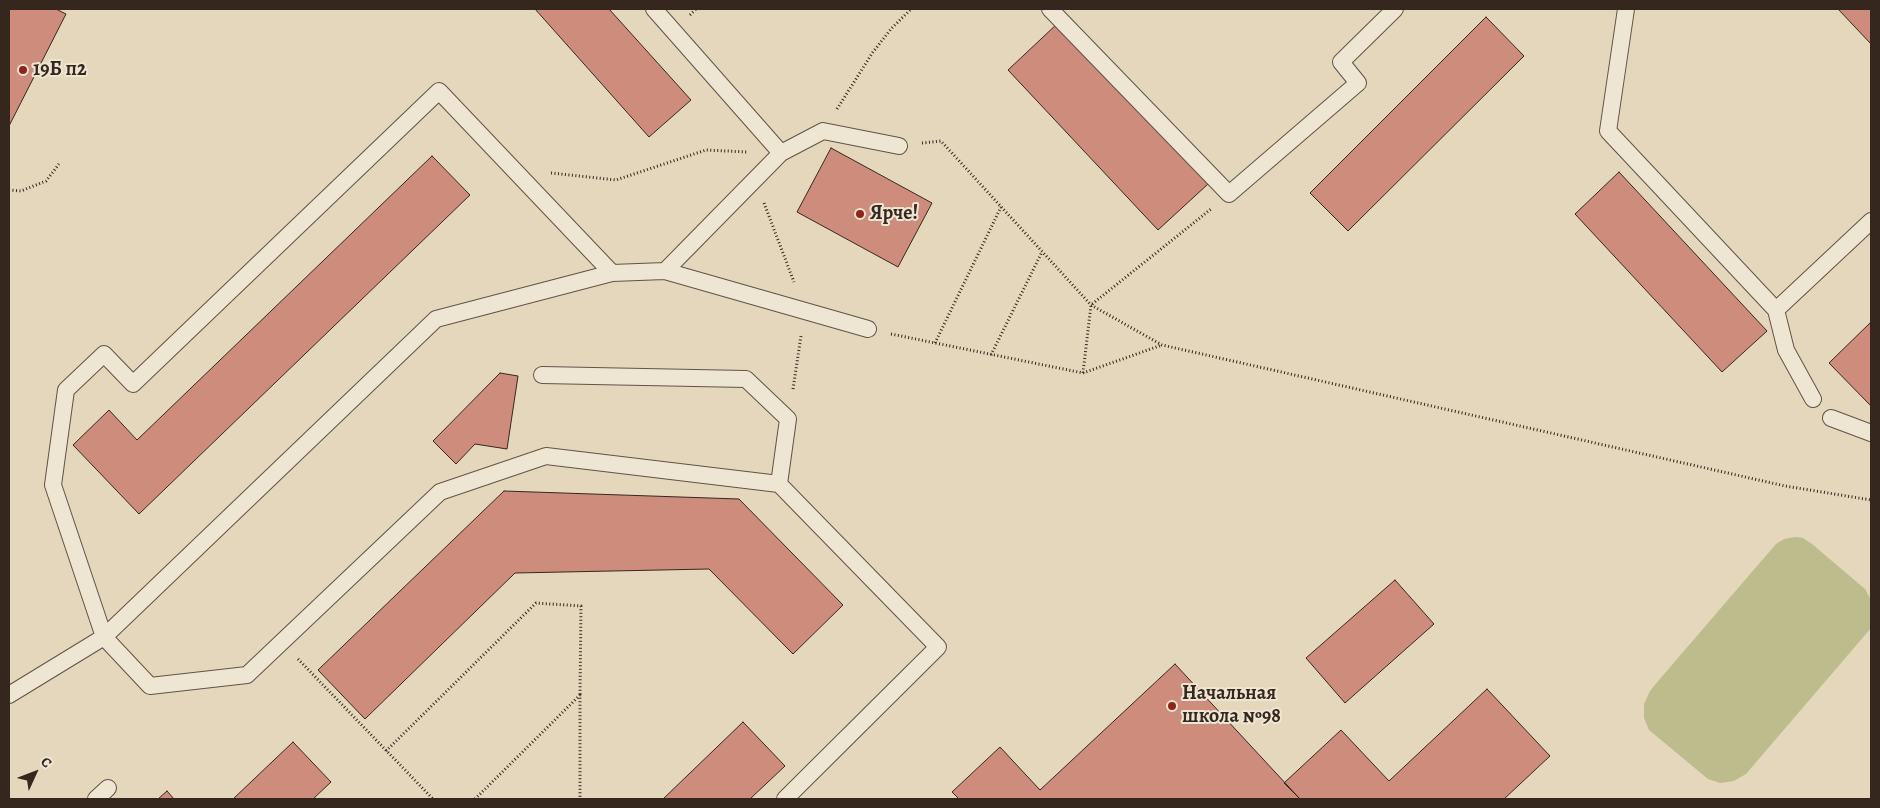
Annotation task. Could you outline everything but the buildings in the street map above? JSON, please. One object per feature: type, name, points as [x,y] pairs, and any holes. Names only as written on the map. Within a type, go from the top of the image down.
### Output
[{"type":"lane","points":[[654,9],[781,153]]},
{"type":"lane","points":[[1050,9],[1229,194],[1358,83],[1341,62],[1395,9]]},
{"type":"lane","points":[[1626,9],[1608,131],[1776,310],[1786,350],[1813,399]]},
{"type":"lane","points":[[612,273],[440,91],[133,384],[104,354],[66,390],[53,486],[104,637],[150,686],[247,675],[440,492],[546,456],[779,484],[938,647],[785,799]]},
{"type":"lane","points":[[665,271],[781,153],[823,131],[899,146]]},
{"type":"lane","points":[[1776,310],[1871,220]]},
{"type":"lane","points":[[9,695],[104,637],[436,319],[612,273],[665,271],[868,329]]},
{"type":"lane","points":[[542,375],[746,379],[788,419],[779,484]]},
{"type":"lane","points":[[1831,418],[1871,433]]},
{"type":"path","points":[[823,131],[873,52],[891,29],[911,9]]},
{"type":"path","points":[[899,146],[941,141],[1091,305],[1162,345],[1776,484],[1871,500]]},
{"type":"path","points":[[513,168],[616,180],[706,150],[781,153]]},
{"type":"path","points":[[9,190],[21,192],[46,181],[59,164]]},
{"type":"path","points":[[1083,373],[1091,305],[1229,194]]},
{"type":"path","points":[[935,343],[1001,207]]},
{"type":"path","points":[[991,355],[1042,252]]},
{"type":"path","points":[[868,329],[1083,373],[1162,345]]},
{"type":"path","points":[[386,752],[536,603],[581,606],[580,799]]},
{"type":"path","points":[[282,642],[433,799]]},
{"type":"path","points":[[474,799],[580,695]]},
{"type":"green space","points":[[1803,538],[1812,544],[1865,589],[1871,600],[1871,628],[1746,774],[1734,781],[1720,783],[1708,779],[1649,730],[1644,718],[1644,704],[1650,691],[1659,680],[1776,544],[1784,539]]},
{"type":"place","name":"19Б п2","points":[[23,70]]},
{"type":"place","name":"Ярче!","points":[[860,214]]},
{"type":"place","name":"Начальная школа №98","points":[[1172,706]]}]
